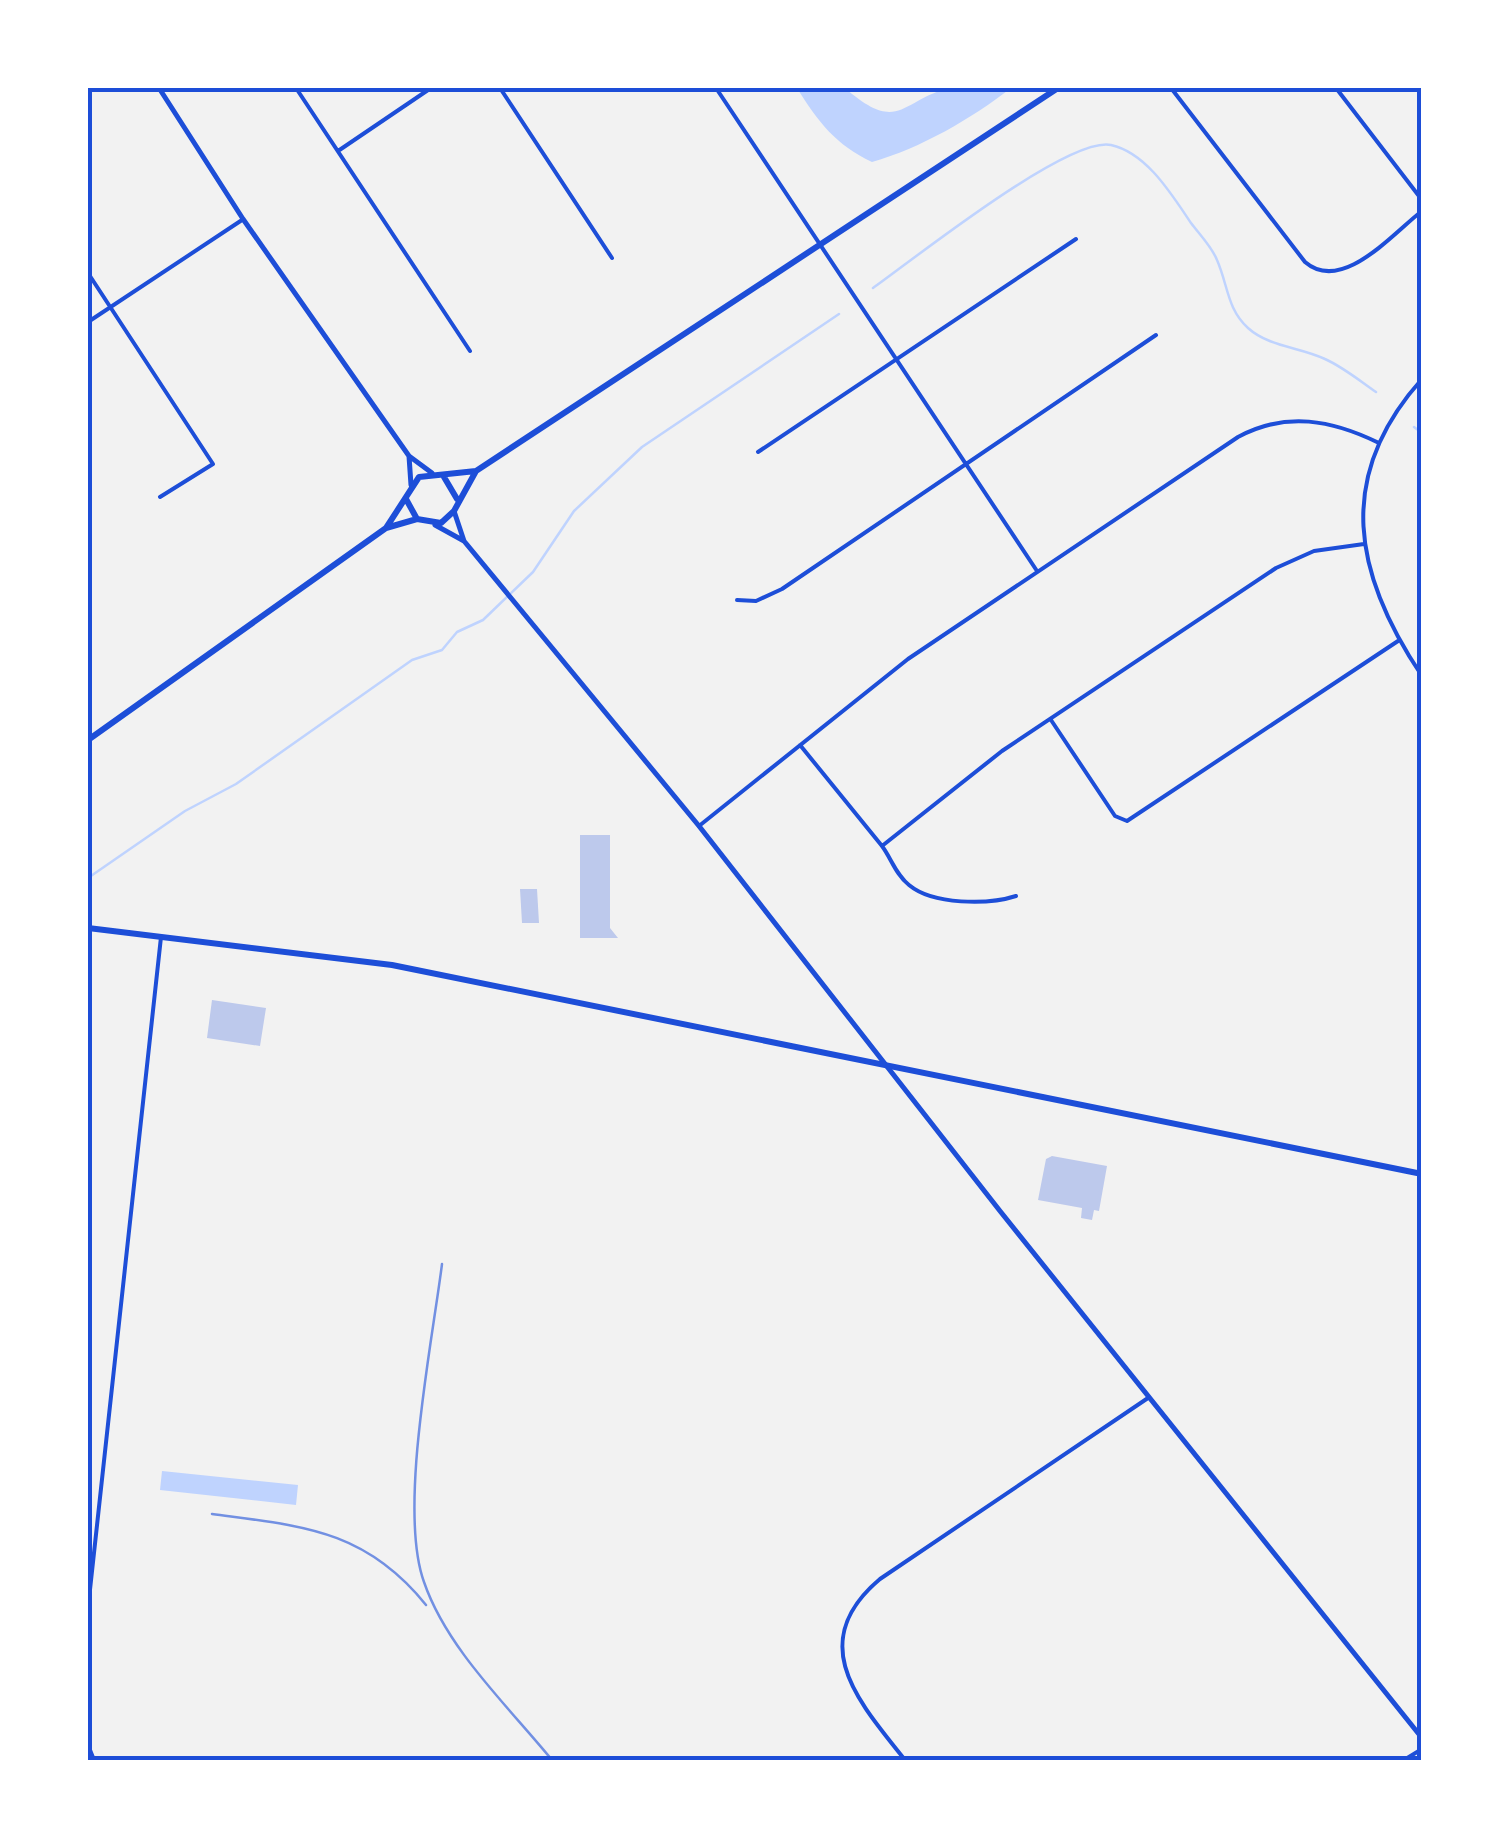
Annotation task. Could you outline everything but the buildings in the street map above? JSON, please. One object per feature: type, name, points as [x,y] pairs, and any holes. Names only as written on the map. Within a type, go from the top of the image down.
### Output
[{"type":"main road","points":[[88,740],[386,528],[417,519],[436,525],[454,511],[476,471],[1058,88]]},
{"type":"main road","points":[[386,528],[411,485],[432,473],[443,476],[476,471]]},
{"type":"main road","points":[[443,476],[452,484],[458,500]]},
{"type":"main road","points":[[406,498],[417,519]]},
{"type":"main road","points":[[88,928],[392,965],[1422,1174]]},
{"type":"street","points":[[159,88],[243,220],[408,456],[432,473]]},
{"type":"street","points":[[296,88],[470,352]]},
{"type":"street","points":[[338,151],[431,88]]},
{"type":"street","points":[[500,88],[612,258]]},
{"type":"street","points":[[716,88],[1037,571]]},
{"type":"street","points":[[1171,88],[1305,262],[1316,270],[1330,274],[1344,270],[1422,211]]},
{"type":"street","points":[[1336,88],[1422,200]]},
{"type":"street","points":[[88,322],[243,220]]},
{"type":"street","points":[[758,452],[1076,238]]},
{"type":"street","points":[[88,272],[213,464],[160,497]]},
{"type":"street","points":[[738,600],[756,601],[782,590],[1156,335]]},
{"type":"street","points":[[1422,379],[1379,443],[1365,497],[1364,544],[1374,592],[1398,641],[1422,676]]},
{"type":"street","points":[[700,826],[908,659],[1238,437],[1263,426],[1319,422],[1379,443]]},
{"type":"street","points":[[408,456],[411,485]]},
{"type":"street","points":[[454,511],[464,540],[513,603],[700,826],[1148,1398],[1422,1738]]},
{"type":"street","points":[[436,525],[464,540]]},
{"type":"street","points":[[882,846],[1050,719],[1288,561],[1314,552],[1364,544]]},
{"type":"street","points":[[1050,719],[1115,816],[1127,822],[1398,641]]},
{"type":"street","points":[[800,745],[882,846],[904,880],[921,892],[990,902],[1016,896]]},
{"type":"street","points":[[88,1608],[160,936]]},
{"type":"street","points":[[905,1760],[855,1696],[844,1670],[844,1636],[860,1598],[880,1578],[1148,1398]]},
{"type":"street","points":[[88,1745],[94,1760]]},
{"type":"street","points":[[1404,1760],[1422,1749]]},
{"type":"water","points":[[955,86],[1011,88],[945,131],[872,162],[829,131],[797,88],[845,88],[863,102],[888,112]]},
{"type":"water","points":[[162,1471],[298,1485],[296,1505],[160,1490]]},
{"type":"waterway","points":[[873,288],[991,202],[1061,159],[1090,147],[1111,145],[1136,157],[1167,188],[1212,250],[1232,305],[1248,328],[1265,339],[1332,362],[1376,392]]},
{"type":"waterway","points":[[88,878],[185,811],[236,784],[412,660],[442,650],[457,632],[483,620],[533,572],[574,511],[642,447],[839,314]]},
{"type":"waterway","points":[[1414,427],[1422,433]]},
{"type":"railway","points":[[442,1264],[419,1426],[414,1513],[417,1551],[434,1607],[463,1654],[552,1760]]},
{"type":"railway","points":[[212,1514],[303,1528],[355,1546],[379,1560],[426,1605]]}]
